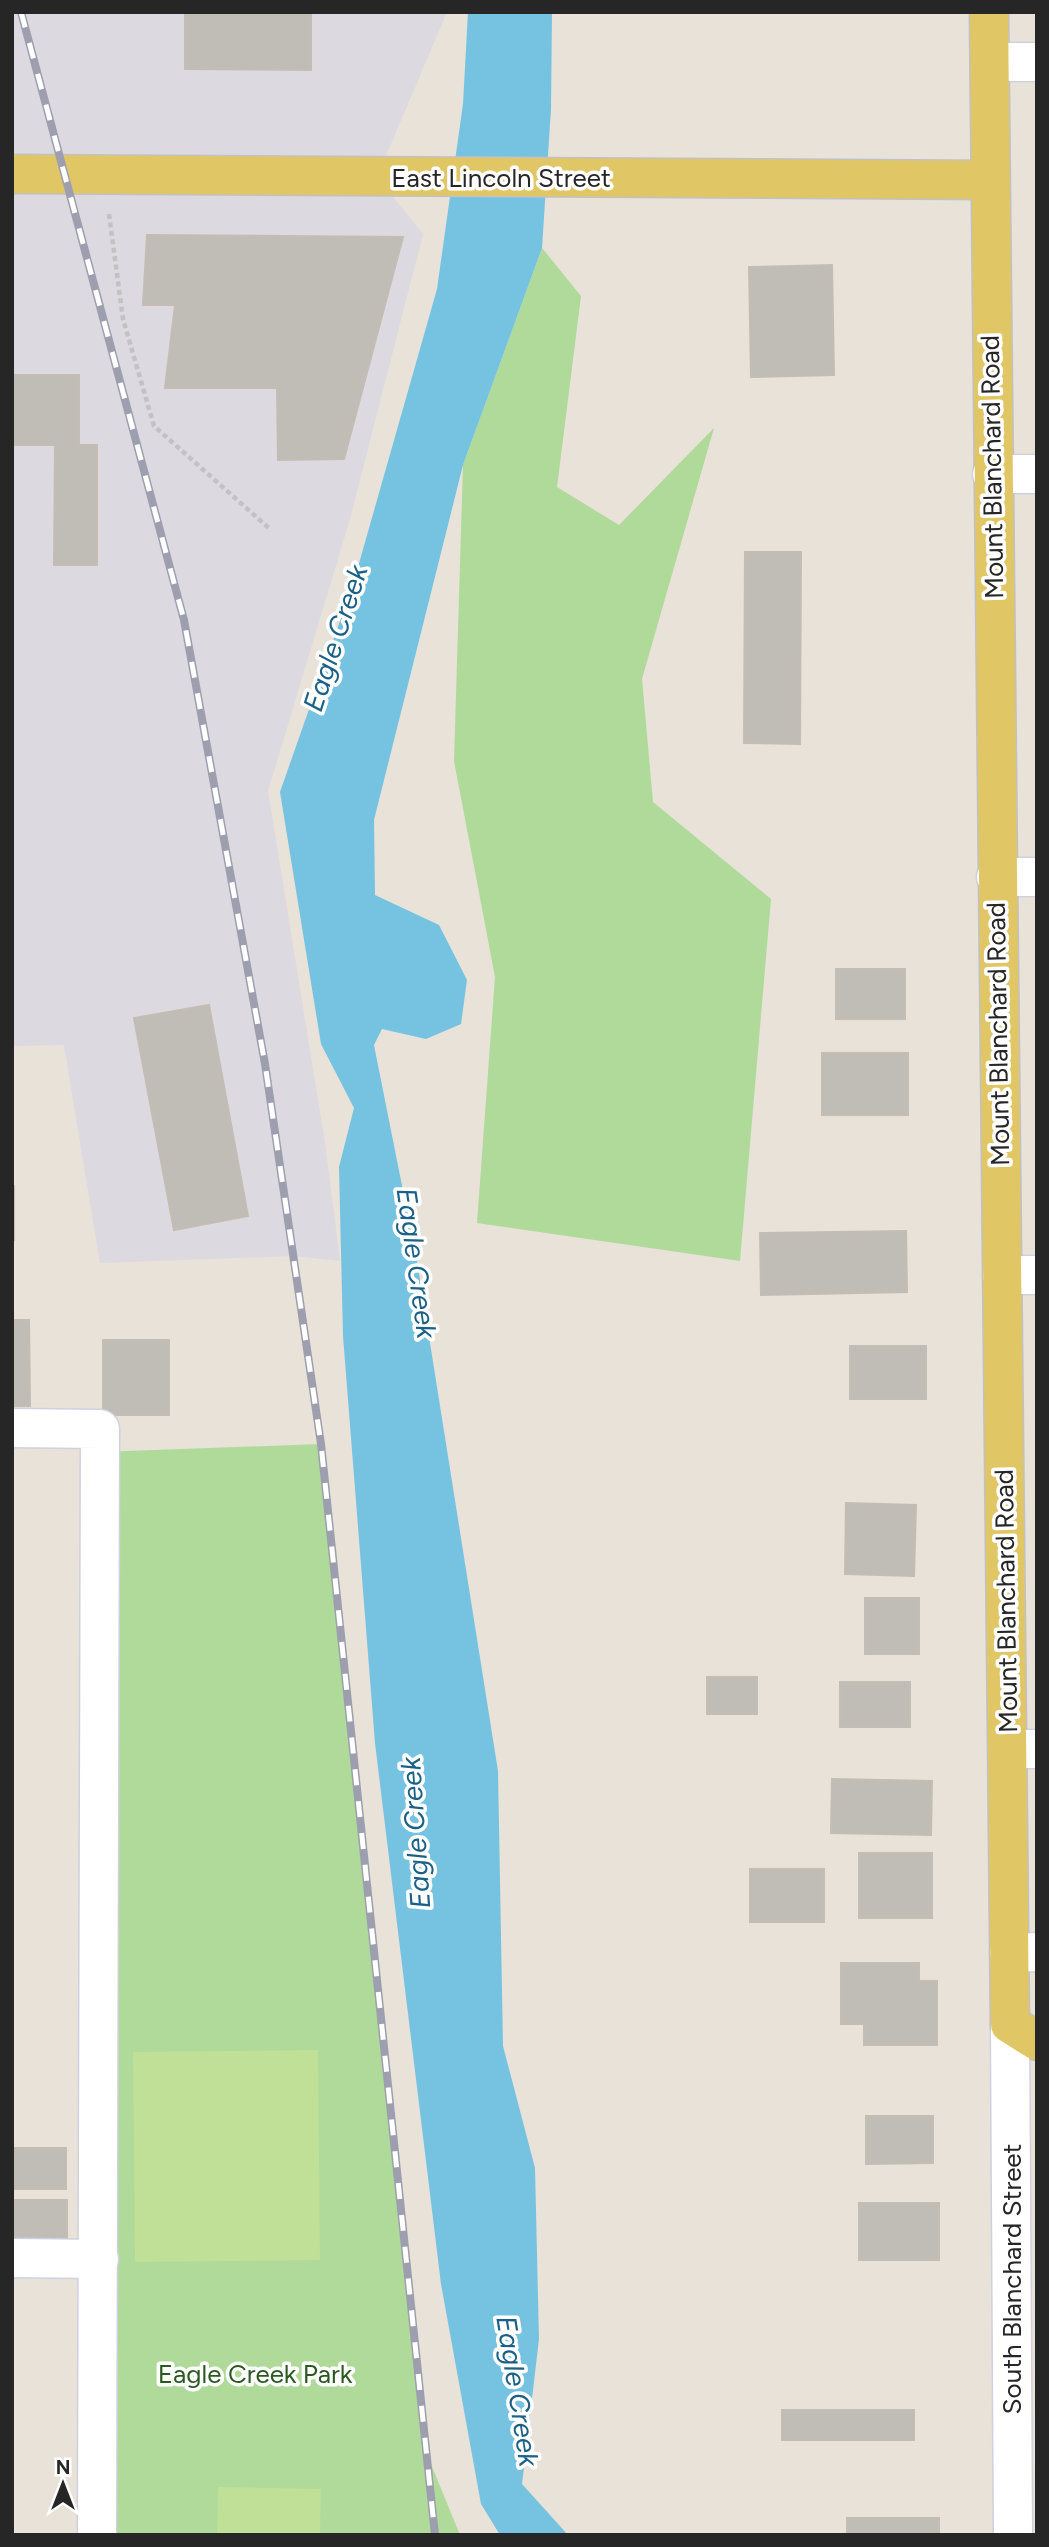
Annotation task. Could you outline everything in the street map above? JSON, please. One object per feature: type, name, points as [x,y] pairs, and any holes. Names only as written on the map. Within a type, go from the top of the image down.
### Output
[{"type":"main road","name":"Mount Blanchard Road","points":[[989,12],[996,877],[1019,1275],[1023,2032]]},
{"type":"main road","name":"East Lincoln Street","points":[[12,174],[989,180]]},
{"type":"street","points":[[989,62],[1037,62]]},
{"type":"street","points":[[992,474],[1037,474]]},
{"type":"street","points":[[996,877],[1037,877]]},
{"type":"street","points":[[12,1428],[100,1429],[97,2535]]},
{"type":"street","name":"South Blanchard Street","points":[[1013,2535],[1025,2307],[1023,2032]]},
{"type":"street","points":[[12,2259],[99,2259]]},
{"type":"path","points":[[104,175],[123,319],[154,426],[271,530]]},
{"type":"shaded area","points":[[12,12],[447,12],[377,177],[423,234],[350,519],[268,791],[325,1143],[340,1261],[294,1256],[100,1263],[64,1045],[12,1046]]},
{"type":"green space","points":[[542,248],[581,296],[557,487],[619,525],[714,428],[642,679],[653,802],[771,899],[740,1261],[477,1223],[495,977],[454,761],[463,465]]},
{"type":"green space","name":"Eagle Creek Park","points":[[321,1444],[424,2447],[460,2535],[94,2535],[100,1452]]},
{"type":"green space","points":[[318,2050],[320,2260],[135,2262],[133,2052]]},
{"type":"green space","points":[[218,2487],[321,2489],[320,2535],[217,2535]]},
{"type":"water","name":"Eagle Creek","points":[[468,12],[552,12],[551,109],[542,248],[463,465],[374,820],[375,895],[439,925],[467,980],[461,1024],[426,1039],[382,1029],[374,1045],[417,1261],[498,1771],[503,2046],[535,2168],[539,2339],[522,2484],[568,2535],[500,2535],[481,2504],[441,2284],[375,1743],[343,1336],[339,1167],[354,1108],[321,1044],[280,792],[354,581],[437,289],[463,104]]},
{"type":"building","points":[[185,12],[311,12],[311,70],[185,69]]},
{"type":"building","points":[[147,235],[403,237],[344,459],[278,460],[277,388],[165,388],[175,305],[143,305]]},
{"type":"building","points":[[832,265],[834,375],[751,377],[749,267]]},
{"type":"building","points":[[12,289],[13,375],[79,375],[79,445],[97,445],[97,565],[54,565],[55,445],[12,445]]},
{"type":"building","points":[[745,552],[801,552],[800,744],[744,743]]},
{"type":"building","points":[[836,969],[905,969],[905,1019],[836,1019]]},
{"type":"building","points":[[209,1005],[248,1216],[174,1230],[134,1018]]},
{"type":"building","points":[[822,1053],[908,1053],[908,1115],[822,1115]]},
{"type":"building","points":[[14,1186],[14,1240],[12,1240]]},
{"type":"building","points":[[906,1231],[907,1292],[761,1295],[760,1233]]},
{"type":"building","points":[[12,1320],[29,1320],[30,1406],[12,1406]]},
{"type":"building","points":[[103,1340],[169,1340],[169,1415],[103,1415]]},
{"type":"building","points":[[850,1346],[926,1346],[926,1399],[850,1399]]},
{"type":"building","points":[[846,1503],[916,1505],[914,1576],[845,1574]]},
{"type":"building","points":[[865,1598],[919,1598],[919,1654],[865,1654]]},
{"type":"building","points":[[707,1677],[757,1677],[757,1714],[707,1714]]},
{"type":"building","points":[[840,1682],[910,1682],[910,1727],[840,1727]]},
{"type":"building","points":[[832,1779],[932,1781],[931,1835],[831,1833]]},
{"type":"building","points":[[859,1853],[932,1853],[932,1918],[859,1918]]},
{"type":"building","points":[[750,1869],[824,1869],[824,1922],[750,1922]]},
{"type":"building","points":[[841,1963],[919,1963],[919,1981],[937,1981],[937,2045],[864,2045],[864,2024],[841,2024]]},
{"type":"building","points":[[866,2116],[933,2116],[933,2163],[866,2164]]},
{"type":"building","points":[[12,2148],[66,2148],[66,2189],[12,2189]]},
{"type":"building","points":[[12,2200],[67,2200],[67,2239],[12,2239]]},
{"type":"building","points":[[859,2203],[939,2203],[939,2260],[859,2260]]},
{"type":"building","points":[[782,2410],[914,2410],[914,2440],[782,2440]]},
{"type":"building","points":[[847,2518],[939,2518],[939,2535],[847,2535]]},
{"type":"railway","points":[[21,12],[184,620],[265,1064],[321,1444],[435,2535]]}]
